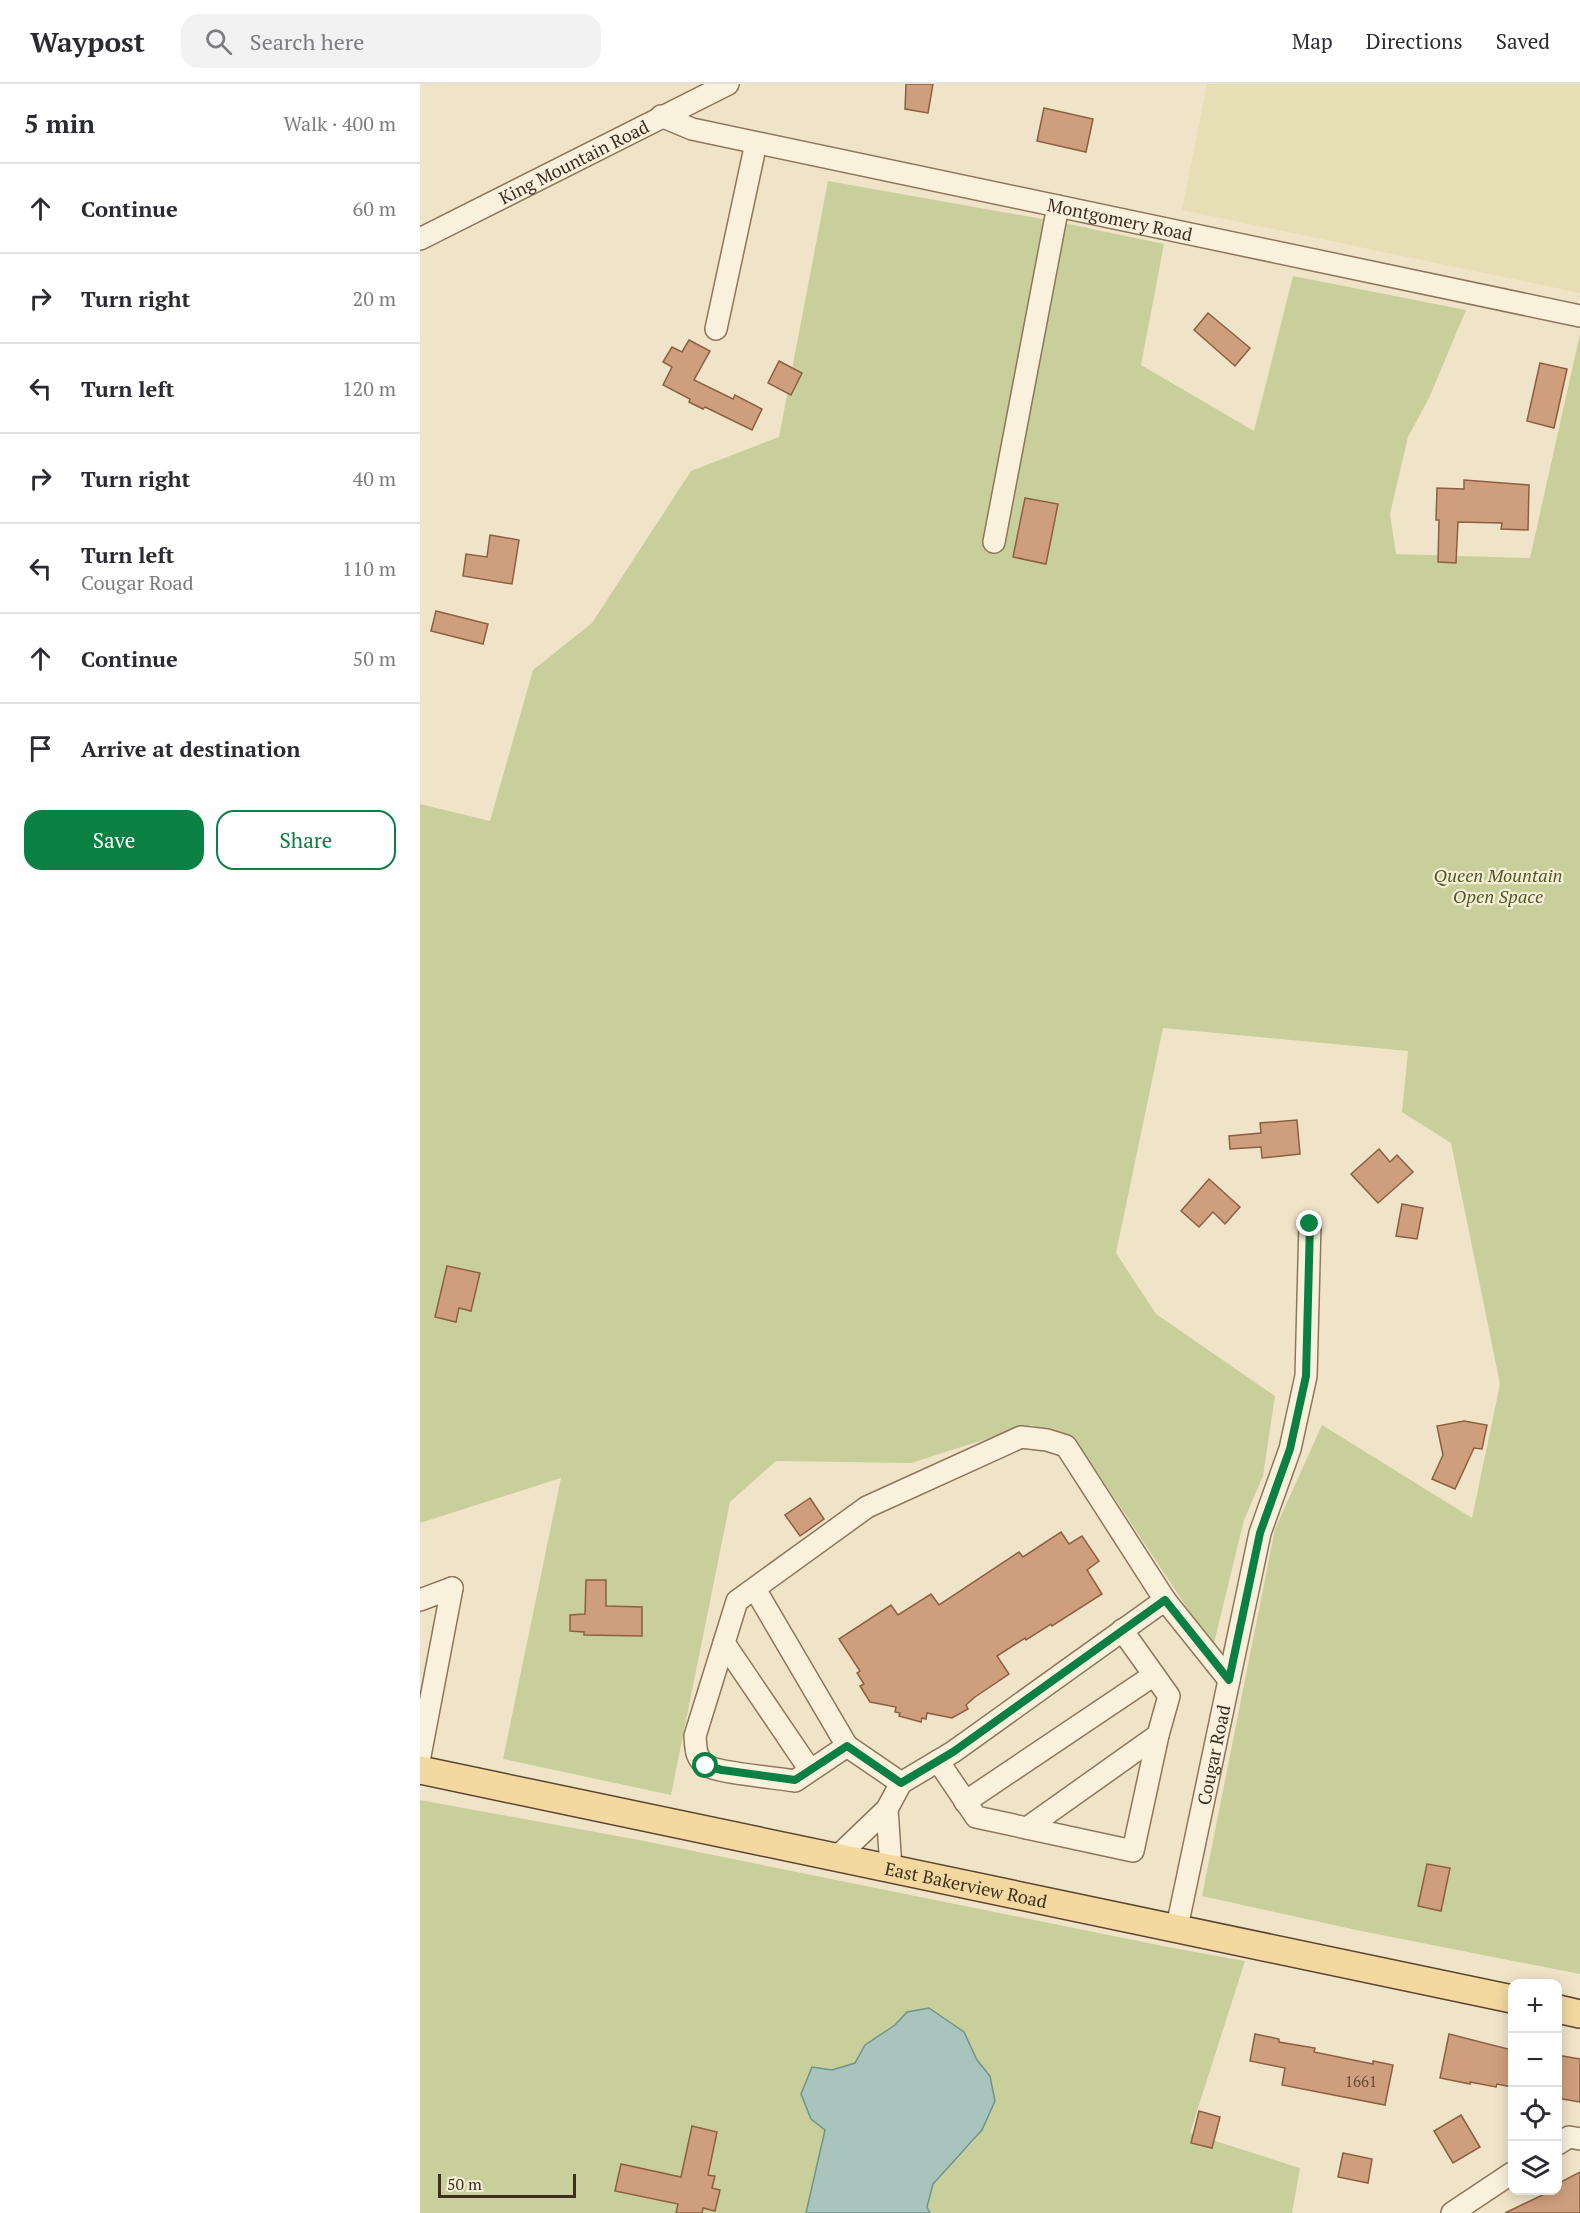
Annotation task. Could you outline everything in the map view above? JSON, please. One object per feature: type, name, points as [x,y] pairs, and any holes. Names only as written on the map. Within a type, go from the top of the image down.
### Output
[{"type":"main road","name":"East Bakerview Road","points":[[420,1770],[1508,1998]]},
{"type":"main road","points":[[1562,2010],[1580,2014]]},
{"type":"street","name":"King Mountain Road","points":[[420,239],[728,84]]},
{"type":"street","name":"Montgomery Road","points":[[661,116],[692,129],[756,143],[1580,316]]},
{"type":"street","points":[[716,329],[756,143]]},
{"type":"street","points":[[994,542],[1058,206]]},
{"type":"street","name":"Cougar Road","points":[[1177,1927],[1260,1533],[1290,1449],[1306,1376],[1310,1224]]},
{"type":"street","points":[[847,1746],[795,1780],[706,1766],[696,1754],[695,1736],[737,1602],[867,1507],[1021,1437],[1047,1440],[1066,1446],[1165,1600],[1229,1680]]},
{"type":"street","points":[[420,1600],[452,1588],[420,1756]]},
{"type":"street","points":[[754,1589],[847,1746],[901,1783]]},
{"type":"street","points":[[837,1857],[887,1809],[901,1783],[938,1761],[1165,1600]]},
{"type":"street","points":[[938,1761],[976,1817],[1133,1851],[1158,1735],[1169,1696],[1122,1630]]},
{"type":"street","points":[[724,1643],[810,1770]]},
{"type":"street","points":[[965,1802],[1154,1675]]},
{"type":"street","points":[[1028,1828],[1158,1735]]},
{"type":"street","points":[[887,1809],[891,1868]]},
{"type":"street","points":[[1562,2141],[1569,2137],[1580,2139]]},
{"type":"street","points":[[1452,2213],[1508,2176]]},
{"type":"shaded area","points":[[1207,84],[1580,84],[1580,293],[1182,210]]},
{"type":"green space","name":"Queen Mountain Open Space","points":[[828,181],[1054,221],[1164,244],[1141,365],[1254,431],[1293,276],[1466,310],[1429,398],[1408,437],[1390,514],[1396,554],[1530,558],[1580,334],[1580,1974],[1361,1931],[1202,1896],[1275,1529],[1322,1425],[1472,1518],[1500,1384],[1451,1143],[1402,1112],[1408,1051],[1163,1028],[1116,1253],[1156,1314],[1275,1396],[1263,1476],[1244,1520],[1213,1647],[1074,1437],[1031,1425],[911,1463],[776,1461],[730,1502],[671,1795],[503,1759],[561,1478],[420,1523],[420,804],[490,821],[533,670],[592,623],[691,471],[779,437]]},
{"type":"green space","points":[[420,1800],[639,1840],[1245,1961],[1190,2133],[1300,2168],[1292,2213],[930,2213],[928,2202],[930,2191],[946,2169],[981,2131],[986,2112],[990,2076],[977,2060],[964,2032],[907,2012],[895,2025],[865,2045],[855,2063],[832,2070],[811,2119],[825,2129],[806,2213],[420,2213]]},
{"type":"water","points":[[929,2008],[964,2032],[977,2060],[990,2076],[995,2101],[982,2130],[933,2184],[927,2207],[930,2213],[806,2213],[825,2130],[811,2119],[801,2094],[812,2067],[832,2070],[855,2063],[865,2045],[895,2025],[907,2012]]},
{"type":"building","points":[[906,84],[933,84],[928,113],[905,109]]},
{"type":"building","points":[[1044,108],[1093,119],[1086,152],[1037,141]]},
{"type":"building","points":[[1208,313],[1250,348],[1235,366],[1194,330]]},
{"type":"building","points":[[689,340],[710,351],[694,380],[733,399],[735,395],[762,409],[752,430],[705,407],[703,409],[689,402],[690,399],[663,385],[672,367],[663,362],[672,347],[682,352]]},
{"type":"building","points":[[779,361],[802,373],[791,395],[768,383]]},
{"type":"building","points":[[1540,363],[1567,369],[1554,428],[1527,421]]},
{"type":"building","points":[[1464,480],[1529,485],[1528,530],[1501,529],[1502,523],[1458,522],[1456,563],[1438,562],[1437,488],[1464,489]]},
{"type":"building","points":[[1025,498],[1058,504],[1046,564],[1013,557]]},
{"type":"building","points":[[490,535],[519,540],[512,584],[463,576],[466,554],[487,557]]},
{"type":"building","points":[[436,611],[488,624],[483,644],[431,631]]},
{"type":"building","points":[[1297,1120],[1300,1154],[1262,1158],[1261,1147],[1230,1149],[1229,1136],[1261,1133],[1260,1123]]},
{"type":"building","points":[[1379,1149],[1390,1162],[1397,1155],[1413,1172],[1378,1203],[1351,1174]]},
{"type":"building","points":[[1209,1179],[1240,1207],[1225,1224],[1213,1212],[1199,1227],[1181,1211]]},
{"type":"building","points":[[1402,1204],[1423,1208],[1417,1239],[1396,1236]]},
{"type":"building","points":[[447,1266],[480,1273],[471,1311],[459,1308],[456,1322],[435,1317]]},
{"type":"building","points":[[1464,1421],[1487,1425],[1482,1449],[1474,1448],[1455,1489],[1432,1479],[1443,1455],[1437,1426]]},
{"type":"building","points":[[810,1498],[824,1519],[800,1536],[785,1515]]},
{"type":"building","points":[[1061,1532],[1069,1544],[1082,1536],[1099,1561],[1087,1570],[1102,1594],[1052,1626],[1051,1624],[1026,1640],[1025,1638],[997,1656],[1009,1674],[975,1697],[966,1705],[968,1709],[952,1718],[927,1713],[926,1719],[922,1718],[921,1722],[899,1716],[900,1713],[895,1712],[896,1707],[870,1702],[860,1686],[864,1684],[857,1673],[860,1671],[839,1639],[891,1605],[898,1615],[931,1594],[939,1605],[1019,1552],[1023,1557]]},
{"type":"building","points":[[586,1580],[606,1580],[606,1606],[642,1607],[642,1636],[584,1635],[584,1632],[570,1631],[570,1615],[585,1614]]},
{"type":"building","points":[[1427,1864],[1450,1868],[1441,1911],[1418,1906]]},
{"type":"building","points":[[1255,2034],[1279,2039],[1279,2042],[1315,2048],[1314,2052],[1373,2064],[1373,2061],[1393,2065],[1385,2105],[1282,2085],[1285,2068],[1250,2061]]},
{"type":"building","points":[[1449,2034],[1508,2049],[1508,2086],[1497,2084],[1496,2087],[1470,2082],[1470,2084],[1440,2078]]},
{"type":"building","points":[[1562,2056],[1580,2059],[1580,2102],[1562,2099]]},
{"type":"building","points":[[1199,2111],[1220,2117],[1212,2148],[1191,2143]]},
{"type":"building","points":[[1461,2115],[1480,2147],[1453,2163],[1434,2131]]},
{"type":"building","points":[[692,2126],[717,2132],[708,2175],[715,2176],[712,2188],[720,2190],[715,2211],[703,2208],[702,2213],[676,2213],[678,2204],[615,2191],[621,2164],[681,2177]]},
{"type":"building","points":[[1343,2153],[1372,2159],[1368,2183],[1338,2177]]},
{"type":"building","points":[[1580,2172],[1580,2213],[1505,2213],[1543,2195],[1562,2195],[1562,2181]]},
{"type":"route","points":[[706,1766],[795,1780],[847,1746],[901,1783],[953,1752],[1165,1600],[1229,1680],[1260,1533],[1290,1449],[1306,1376],[1310,1224]]}]
